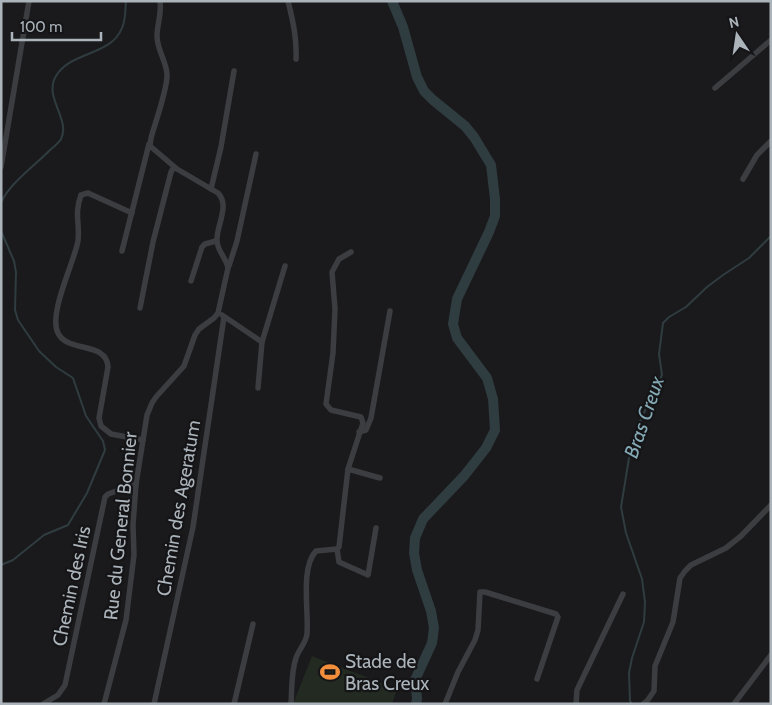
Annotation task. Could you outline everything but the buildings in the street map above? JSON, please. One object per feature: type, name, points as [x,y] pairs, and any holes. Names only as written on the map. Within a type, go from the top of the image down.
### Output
[{"type":"street","points":[[1,167],[29,1]]},
{"type":"street","points":[[122,251],[167,76],[158,46],[158,30],[161,15],[160,1]]},
{"type":"street","points":[[288,1],[295,30],[296,59]]},
{"type":"street","points":[[715,88],[771,40]]},
{"type":"street","points":[[211,189],[221,147],[234,71]]},
{"type":"street","points":[[743,179],[757,155],[771,141]]},
{"type":"street","points":[[150,143],[151,148],[174,167],[218,193],[223,200],[216,241],[227,261],[228,268]]},
{"type":"street","points":[[256,154],[237,241],[228,268],[218,313],[262,342]]},
{"type":"street","points":[[140,308],[153,242],[171,172],[174,167]]},
{"type":"street","points":[[132,213],[88,193],[81,195],[77,213],[76,250],[57,309],[55,322],[56,332],[67,343],[89,348],[103,355],[108,360],[99,418],[103,429],[111,434],[143,440]]},
{"type":"street","points":[[192,281],[202,247],[205,244],[216,241]]},
{"type":"street","points":[[292,704],[294,664],[307,636],[306,581],[312,556],[316,551],[339,547],[348,470],[363,423],[362,418],[331,410],[326,404],[333,353],[335,309],[332,272],[339,259],[351,252]]},
{"type":"street","points":[[258,388],[262,342],[284,266]]},
{"type":"street","points":[[359,432],[366,430],[371,418],[390,311]]},
{"type":"street","name":"Rue du General Bonnier","points":[[104,704],[126,620],[134,555],[133,526],[136,484],[147,415],[152,403],[184,366],[199,330],[218,313]]},
{"type":"street","name":"Chemin des Ageratum","points":[[154,704],[193,527],[224,317]]},
{"type":"street","points":[[348,470],[380,478]]},
{"type":"street","name":"Chemin des Iris","points":[[43,704],[58,695],[65,686],[105,497],[108,494],[136,484]]},
{"type":"street","points":[[647,703],[654,691],[655,666],[673,622],[680,578],[684,571],[700,560],[726,548],[741,536],[771,504]]},
{"type":"street","points":[[336,549],[339,562],[368,575],[376,528]]},
{"type":"street","points":[[446,704],[458,672],[475,640],[478,630],[480,592],[556,614],[558,617],[537,679]]},
{"type":"street","points":[[576,704],[577,690],[623,594]]},
{"type":"street","points":[[234,704],[253,624]]},
{"type":"street","points":[[734,704],[771,655]]},
{"type":"shaded area","name":"Stade de Bras Creux","points":[[312,656],[397,689],[392,704],[293,704]]},
{"type":"waterway","points":[[1,203],[9,189],[61,139],[63,124],[53,92],[56,76],[71,62],[100,49],[117,37],[124,21],[126,1]]},
{"type":"waterway","points":[[392,1],[403,27],[417,77],[424,91],[465,126],[474,137],[491,165],[495,199],[495,216],[457,299],[453,324],[457,338],[487,378],[493,399],[495,430],[486,448],[464,476],[423,519],[415,538],[414,553],[417,570],[431,611],[434,628],[432,643],[415,680],[416,704]]},
{"type":"waterway","points":[[1,231],[14,261],[16,272],[15,310],[18,320],[39,351],[56,367],[73,378],[86,416],[103,441],[105,450],[87,493],[68,525],[44,535],[13,560],[1,565]]},
{"type":"waterway","name":"Bras Creux","points":[[632,704],[630,701],[629,673],[644,622],[645,602],[642,579],[626,533],[621,507],[630,452],[641,419],[662,375],[659,354],[663,323],[686,307],[707,287],[749,258],[771,236]]},
{"type":"place","name":"Stade de Bras Creux","points":[[330,672]]}]
